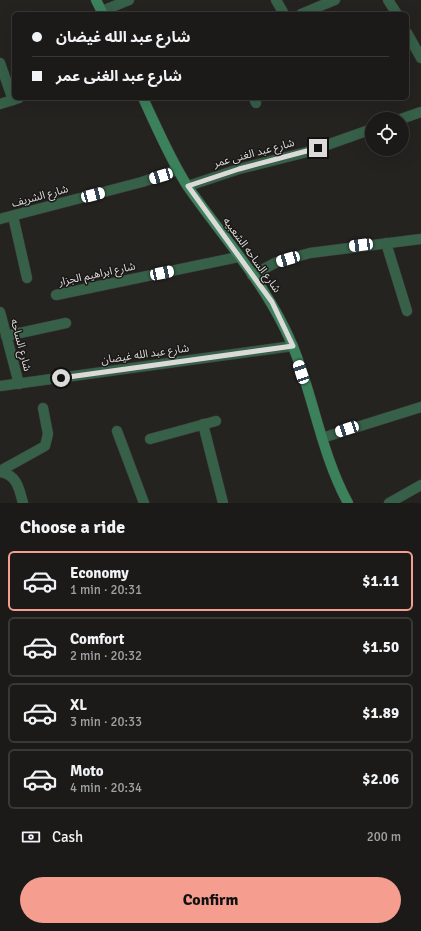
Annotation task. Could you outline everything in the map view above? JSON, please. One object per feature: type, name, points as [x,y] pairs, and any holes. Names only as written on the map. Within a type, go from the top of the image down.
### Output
[{"type":"main road","points":[[96,0],[102,12]]},
{"type":"main road","name":"شارع الساحه الشعبيه","points":[[143,100],[177,170],[238,257],[272,302],[293,346],[322,438],[348,503]]},
{"type":"street","points":[[104,12],[129,0]]},
{"type":"street","points":[[276,0],[283,12]]},
{"type":"street","points":[[306,12],[335,0]]},
{"type":"street","points":[[388,0],[396,12]]},
{"type":"street","points":[[409,37],[421,58]]},
{"type":"street","points":[[0,63],[12,90]]},
{"type":"street","points":[[0,104],[13,100]]},
{"type":"street","points":[[409,116],[421,112]]},
{"type":"street","name":"شارع عبد الغنى عمر","points":[[188,186],[239,169],[307,152],[365,131]]},
{"type":"street","name":"شارع الشريف","points":[[0,219],[142,182],[177,170]]},
{"type":"street","points":[[12,216],[27,278]]},
{"type":"street","points":[[252,275],[277,262],[310,253],[421,239]]},
{"type":"street","points":[[386,243],[407,311]]},
{"type":"street","name":"شارع ابراهيم الجزار","points":[[56,295],[238,257]]},
{"type":"street","name":"شارع الساحه","points":[[0,312],[19,384]]},
{"type":"street","points":[[6,336],[66,323]]},
{"type":"street","name":"شارع عبد الله غيضان","points":[[0,386],[293,346]]},
{"type":"street","points":[[322,438],[421,407]]},
{"type":"street","points":[[0,471],[45,446],[48,434],[43,408]]},
{"type":"street","points":[[150,439],[216,421]]},
{"type":"street","points":[[203,424],[223,503]]},
{"type":"street","points":[[117,431],[144,503]]},
{"type":"street","points":[[0,471],[8,473],[14,478],[19,486],[23,503]]},
{"type":"street","points":[[389,503],[421,485]]},
{"type":"route","points":[[61,378],[293,346],[272,302],[219,231],[188,186],[239,169],[286,158],[318,148]]}]
